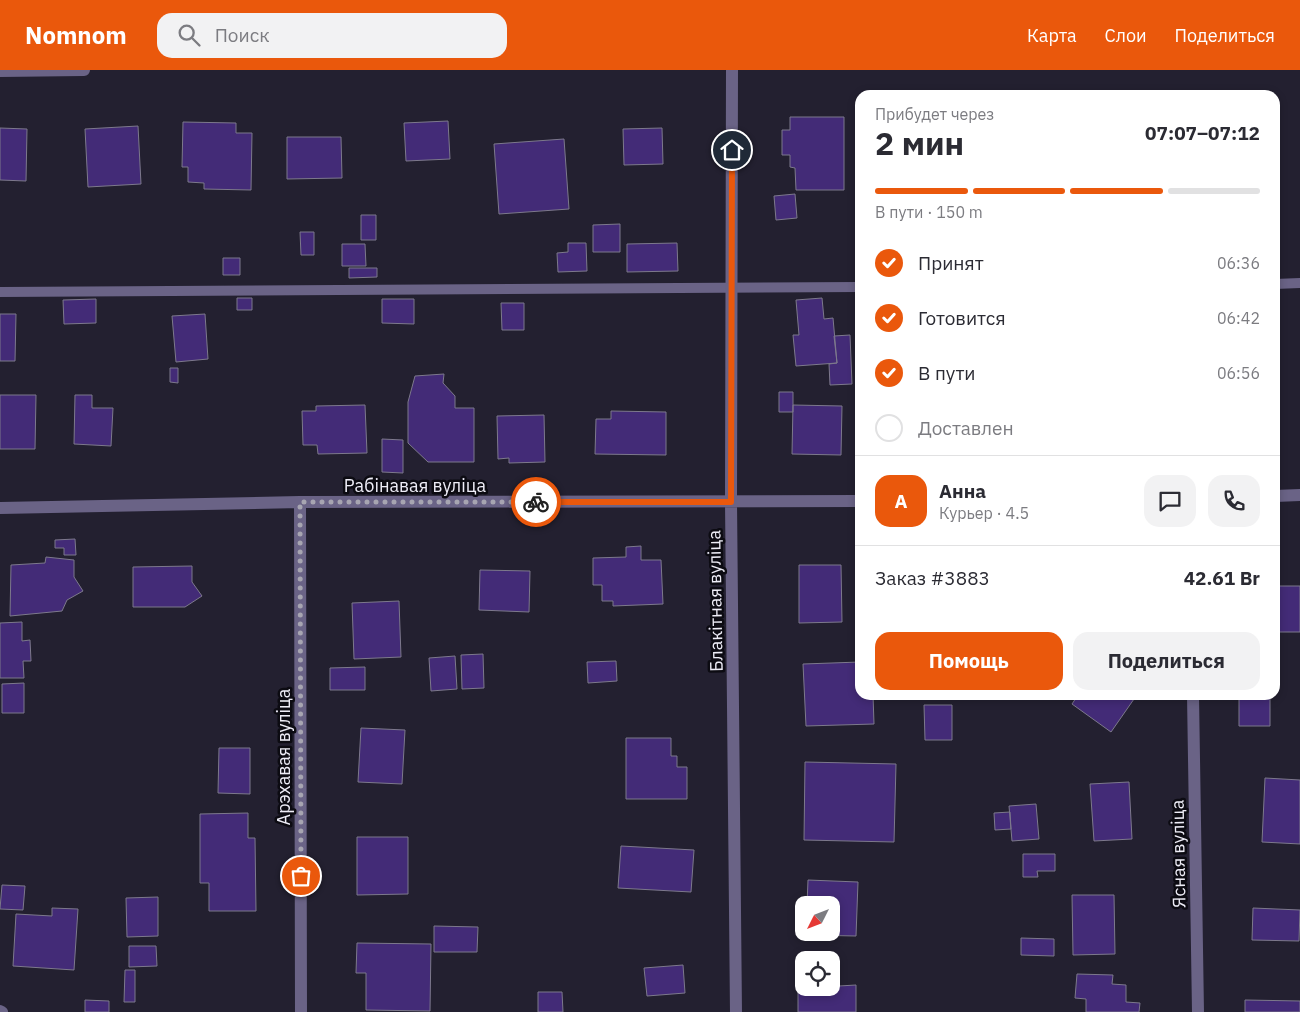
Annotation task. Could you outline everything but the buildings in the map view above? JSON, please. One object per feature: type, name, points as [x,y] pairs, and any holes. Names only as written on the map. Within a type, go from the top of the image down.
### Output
[{"type":"street","points":[[0,71],[84,70]]},
{"type":"street","name":"Блакітная вуліца","points":[[732,70],[731,502],[736,1012]]},
{"type":"street","points":[[1280,496],[1300,496]]},
{"type":"street","name":"Рабінавая вуліца","points":[[0,508],[300,502],[855,501]]},
{"type":"street","name":"Арэхавая вуліца","points":[[300,502],[301,1012]]},
{"type":"street","name":"Ясная вуліца","points":[[1193,700],[1198,1012]]},
{"type":"lane","points":[[1280,284],[1300,284]]},
{"type":"lane","points":[[0,292],[855,287]]},
{"type":"way so far","points":[[301,876],[300,502],[536,502]]},
{"type":"route","points":[[536,502],[731,502],[732,150]]}]
